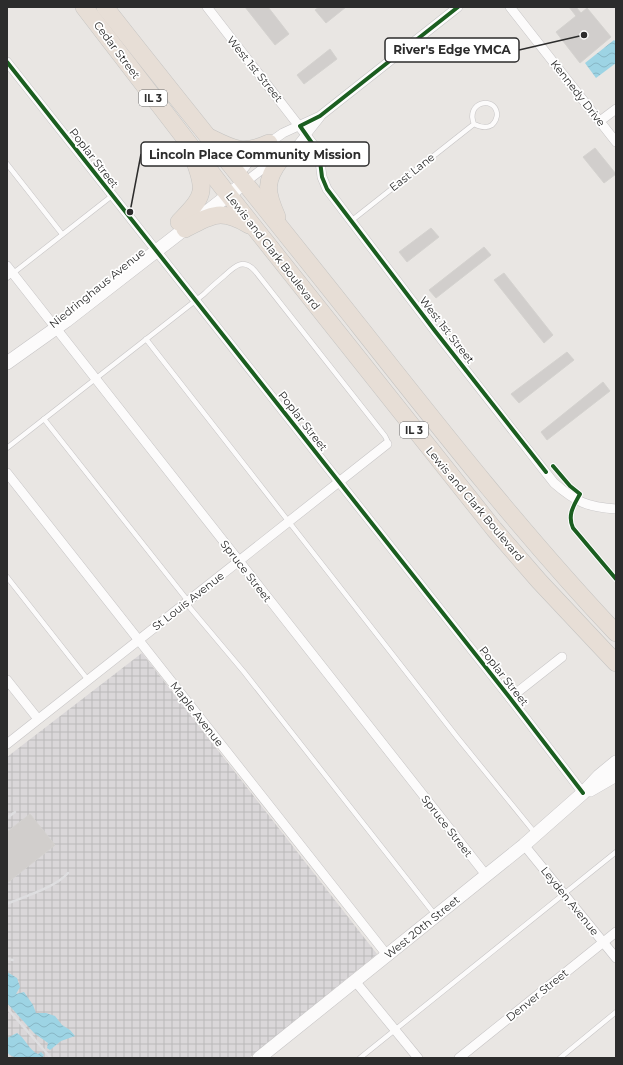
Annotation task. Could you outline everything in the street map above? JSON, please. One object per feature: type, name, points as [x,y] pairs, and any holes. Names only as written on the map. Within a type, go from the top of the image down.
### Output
[{"type":"highway","name":"Cedar Street","points":[[84,7],[225,191]]},
{"type":"highway","name":"Cedar Street","points":[[105,7],[241,179]]},
{"type":"highway","points":[[206,135],[228,146],[242,150],[257,149],[269,143]]},
{"type":"highway","points":[[182,225],[201,196],[202,189],[199,171],[185,139]]},
{"type":"highway","points":[[281,159],[271,175],[268,192],[283,232]]},
{"type":"highway","name":"Lewis and Clark Boulevard","points":[[241,179],[491,491],[616,633]]},
{"type":"highway","name":"Lewis and Clark Boulevard","points":[[225,191],[494,528],[539,581],[616,663]]},
{"type":"highway","points":[[182,225],[210,216],[228,214],[238,218],[254,228]]},
{"type":"street","name":"West 1st Street","points":[[207,7],[307,134],[319,153],[322,177],[327,189],[554,483],[576,501],[594,506],[616,509]]},
{"type":"street","name":"Niedringhaus Avenue","points":[[241,179],[248,163],[269,143],[283,133],[320,116],[458,7]]},
{"type":"street","name":"Kennedy Drive","points":[[510,7],[616,142]]},
{"type":"street","name":"Poplar Street","points":[[7,62],[510,698],[583,793]]},
{"type":"street","points":[[600,121],[616,109]]},
{"type":"street","name":"Niedringhaus Avenue","points":[[8,362],[241,179],[261,170],[293,151],[320,116]]},
{"type":"street","name":"Spruce Street","points":[[9,272],[54,326],[486,875]]},
{"type":"street","name":"St Louis Avenue","points":[[7,744],[387,444]]},
{"type":"street","name":"Maple Avenue","points":[[7,473],[387,955]]},
{"type":"street","points":[[510,698],[562,657]]},
{"type":"street","points":[[7,680],[38,719]]},
{"type":"street","name":"West 20th Street","points":[[258,1058],[524,845],[616,762]]},
{"type":"street","name":"West 20th Street","points":[[583,793],[616,775]]},
{"type":"street","name":"Leyden Avenue","points":[[524,845],[616,958]]},
{"type":"street","name":"Denver Street","points":[[459,1058],[616,932]]},
{"type":"street","points":[[355,981],[418,1058]]},
{"type":"lane","points":[[488,103],[492,105],[496,110],[497,116],[495,123],[490,126],[481,127],[474,124],[471,118],[472,111],[477,105],[488,103]]},
{"type":"lane","name":"East Lane","points":[[351,221],[474,124]]},
{"type":"lane","points":[[7,164],[62,234]]},
{"type":"lane","points":[[9,272],[112,196]]},
{"type":"lane","points":[[7,448],[95,378],[146,340],[234,267],[243,264],[251,266],[385,436],[387,444]]},
{"type":"lane","points":[[146,340],[457,737],[536,834]]},
{"type":"lane","points":[[44,418],[436,916]]},
{"type":"lane","points":[[7,577],[88,680]]},
{"type":"lane","points":[[360,1058],[616,852]]},
{"type":"lane","points":[[560,1058],[616,1012]]},
{"type":"shaded area","points":[[142,653],[377,954],[249,1058],[7,1058],[7,757]]},
{"type":"water","points":[[614,40],[616,42],[616,63],[596,78],[585,63]]},
{"type":"water","points":[[7,972],[17,978],[20,987],[16,994],[24,992],[33,1005],[36,1013],[46,1013],[55,1016],[62,1025],[70,1030],[75,1036],[61,1041],[50,1050],[47,1048],[48,1043],[34,1033],[7,1003]]},
{"type":"water","points":[[17,1033],[35,1052],[38,1054],[41,1052],[44,1055],[42,1058],[17,1058],[9,1054],[7,1050],[7,1038]]},
{"type":"building","points":[[245,7],[268,7],[289,34],[275,45]]},
{"type":"building","points":[[319,7],[346,7],[326,23],[315,10]]},
{"type":"building","points":[[569,7],[576,7],[581,13],[587,8],[611,37],[580,63],[556,32],[576,16]]},
{"type":"building","points":[[330,49],[337,59],[304,84],[297,75]]},
{"type":"building","points":[[595,148],[616,174],[604,183],[583,157]]},
{"type":"building","points":[[431,228],[439,237],[407,262],[399,252]]},
{"type":"building","points":[[484,247],[491,255],[436,298],[429,290]]},
{"type":"building","points":[[504,273],[553,335],[544,343],[494,280]]},
{"type":"building","points":[[567,352],[574,360],[519,403],[511,394]]},
{"type":"building","points":[[603,382],[610,391],[547,440],[541,432]]},
{"type":"building","points":[[30,814],[55,845],[7,883],[7,832]]},
{"type":"railway","points":[[7,818],[15,812]]},
{"type":"railway","points":[[7,904],[56,883],[68,873]]},
{"type":"railway","points":[[7,959],[13,960]]},
{"type":"railway","points":[[7,1008],[51,1058]]},
{"type":"cycle path","points":[[458,7],[320,116],[300,126],[319,153],[322,177],[327,189],[435,331],[546,472]]},
{"type":"cycle path","points":[[7,62],[510,698],[583,793]]},
{"type":"cycle path","points":[[553,466],[570,486],[580,494],[571,514],[571,523],[573,528],[616,579]]},
{"type":"place","name":"River's Edge YMCA","points":[[584,35]]},
{"type":"place","name":"Lincoln Place Community Mission","points":[[130,212]]}]
